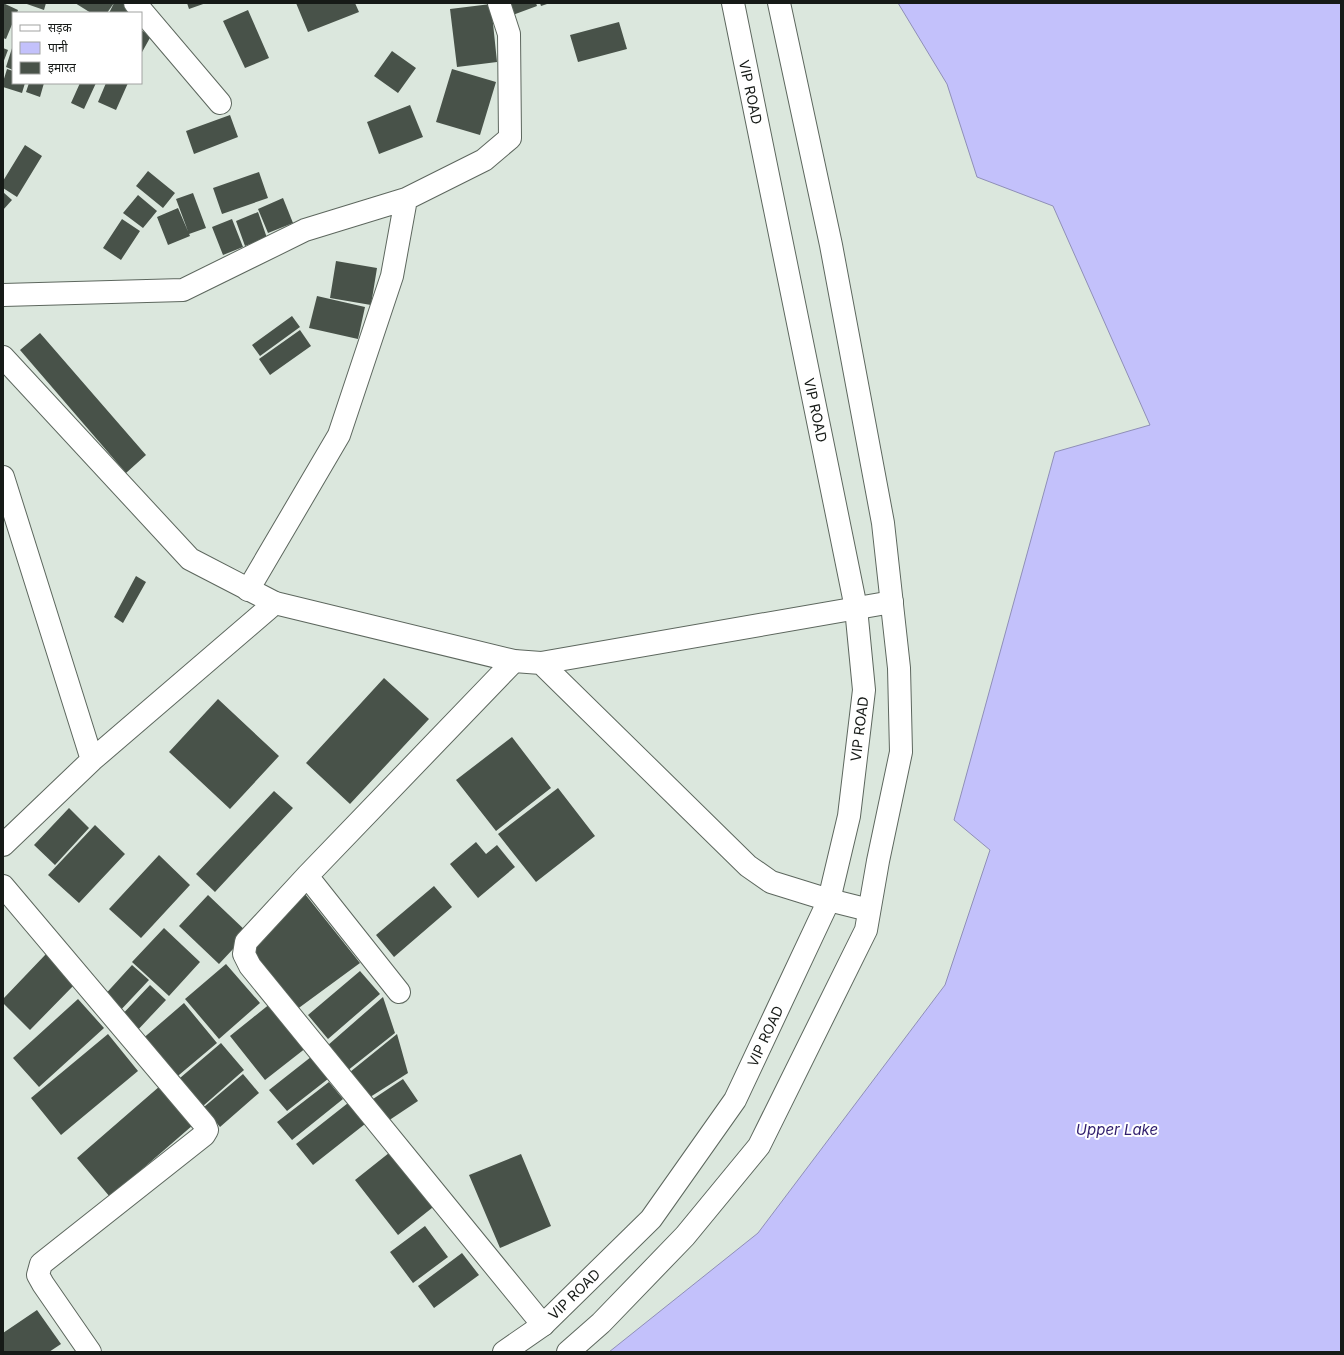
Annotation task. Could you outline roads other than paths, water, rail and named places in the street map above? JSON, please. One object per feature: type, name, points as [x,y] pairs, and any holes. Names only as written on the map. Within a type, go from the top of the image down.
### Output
[{"type":"street","points":[[135,3],[220,103]]},
{"type":"street","points":[[3,294],[183,290],[304,230],[406,199],[484,160],[510,138],[509,34],[499,3]]},
{"type":"street","name":"VIP ROAD","points":[[504,1352],[543,1325],[651,1219],[735,1100],[829,900],[850,816],[864,690],[856,608],[733,3]]},
{"type":"street","points":[[568,1352],[601,1323],[685,1236],[759,1146],[866,930],[878,861],[901,752],[899,668],[883,523],[831,245],[779,3]]},
{"type":"street","points":[[248,590],[340,435],[392,276],[406,199]]},
{"type":"street","points":[[3,357],[190,559],[275,603],[514,661],[541,662],[892,602]]},
{"type":"street","points":[[3,477],[92,760]]},
{"type":"street","points":[[3,845],[92,760],[275,603]]},
{"type":"street","points":[[514,661],[307,876],[246,942],[244,954],[255,972],[543,1325]]},
{"type":"street","points":[[541,662],[748,866],[771,882],[829,900],[869,910]]},
{"type":"street","points":[[307,876],[399,992]]},
{"type":"street","points":[[3,886],[200,1119],[207,1130],[204,1135],[41,1264],[38,1274],[43,1284],[90,1352]]},
{"type":"water","name":"Upper Lake","points":[[898,3],[1341,3],[1341,1352],[609,1352],[758,1233],[945,985],[990,850],[954,820],[1055,452],[1150,425],[1053,206],[977,177],[947,84]]}]
